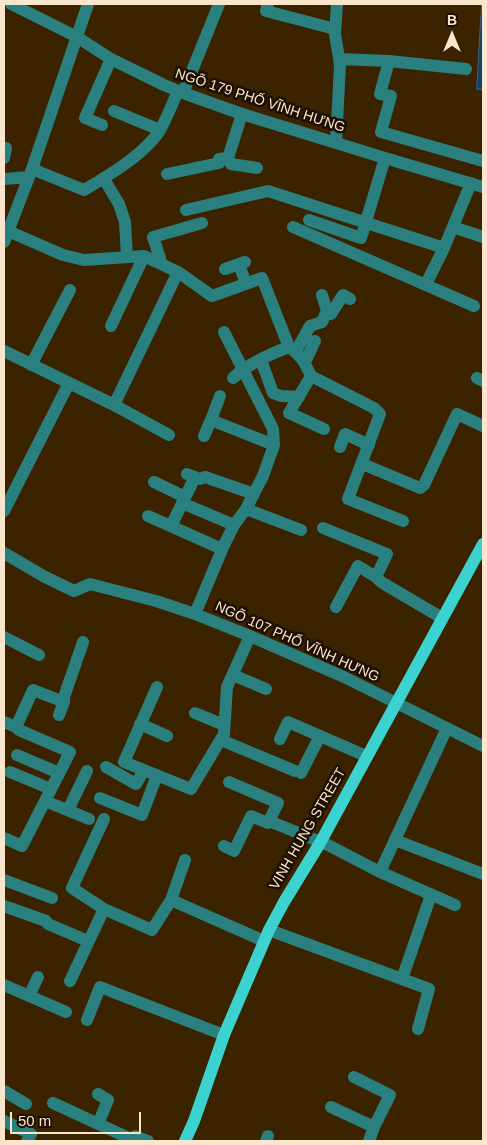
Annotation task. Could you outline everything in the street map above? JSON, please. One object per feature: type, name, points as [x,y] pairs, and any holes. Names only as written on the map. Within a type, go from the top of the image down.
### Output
[{"type":"main road","name":"VINH HUNG STREET","points":[[185,1141],[194,1121],[224,1035],[267,936],[284,902],[320,843],[483,544]]},
{"type":"street","name":"NGÕ 179 PHỐ VĨNH HƯNG","points":[[11,4],[77,37],[111,58],[181,92],[242,114],[477,185]]},
{"type":"street","points":[[88,4],[6,237],[84,260],[144,256],[178,272],[212,296],[246,284],[265,274],[292,349],[305,362],[311,376],[374,408],[380,414],[348,498],[404,521]]},
{"type":"street","points":[[4,179],[30,173],[84,190],[104,179],[147,147],[160,130],[181,92],[219,4]]},
{"type":"street","points":[[268,4],[266,11],[335,29]]},
{"type":"street","points":[[336,143],[340,65],[335,29],[337,4]]},
{"type":"street","points":[[102,126],[85,118],[111,58]]},
{"type":"street","points":[[339,58],[466,69]]},
{"type":"street","points":[[389,61],[380,94],[391,96],[381,132],[483,161]]},
{"type":"street","points":[[114,111],[160,130]]},
{"type":"street","points":[[242,114],[228,158],[231,164],[257,168]]},
{"type":"street","points":[[4,148],[6,148],[4,158]]},
{"type":"street","points":[[167,174],[219,163],[219,159],[228,158]]},
{"type":"street","points":[[309,220],[360,238],[385,158]]},
{"type":"street","points":[[104,179],[119,204],[125,222],[127,256]]},
{"type":"street","points":[[426,284],[453,227],[477,185]]},
{"type":"street","points":[[186,210],[268,191],[444,248]]},
{"type":"street","points":[[156,262],[160,258],[153,237],[202,223]]},
{"type":"street","points":[[293,227],[474,306]]},
{"type":"street","points":[[453,227],[483,237]]},
{"type":"street","points":[[111,326],[144,256]]},
{"type":"street","points":[[225,269],[242,263],[246,284]]},
{"type":"street","points":[[114,405],[178,272]]},
{"type":"street","points":[[31,365],[70,290]]},
{"type":"street","points":[[233,378],[243,368],[272,353],[292,349],[310,326],[322,322],[327,311],[322,295]]},
{"type":"street","points":[[327,311],[331,314],[343,295],[350,299]]},
{"type":"street","points":[[211,420],[274,445],[273,429],[224,332]]},
{"type":"street","points":[[305,362],[315,341]]},
{"type":"street","points":[[4,351],[114,405],[168,435]]},
{"type":"street","points":[[261,360],[273,393],[281,396],[299,397]]},
{"type":"street","points":[[311,376],[289,414],[324,429]]},
{"type":"street","points":[[4,511],[69,384]]},
{"type":"street","points":[[204,436],[220,396]]},
{"type":"street","points":[[362,462],[365,465],[420,488],[424,485],[457,414],[483,426]]},
{"type":"street","points":[[340,447],[345,434],[369,445]]},
{"type":"street","name":"NGÕ 107 PHỐ VĨNH HƯNG","points":[[274,445],[263,476],[222,549],[195,614],[344,677],[483,746]]},
{"type":"street","points":[[171,526],[184,500],[191,476],[200,479],[205,477],[254,494]]},
{"type":"street","points":[[154,482],[184,500],[234,525]]},
{"type":"street","points":[[246,509],[301,530]]},
{"type":"street","points":[[148,516],[222,549]]},
{"type":"street","points":[[322,528],[386,554],[376,577]]},
{"type":"street","points":[[4,553],[45,578],[74,591],[90,584],[156,601],[195,614]]},
{"type":"street","points":[[336,607],[358,566],[442,618]]},
{"type":"street","points":[[124,762],[191,789],[224,734],[227,687],[250,636]]},
{"type":"street","points":[[4,637],[40,655]]},
{"type":"street","points":[[59,716],[64,696],[84,642]]},
{"type":"street","points":[[232,675],[266,689]]},
{"type":"street","points":[[117,774],[157,687]]},
{"type":"street","points":[[4,838],[22,846],[70,752],[19,730],[10,724],[33,690],[64,702]]},
{"type":"street","points":[[195,713],[224,725]]},
{"type":"street","points":[[280,739],[288,722],[366,756]]},
{"type":"street","points":[[140,724],[167,736]]},
{"type":"street","points":[[380,872],[447,728]]},
{"type":"street","points":[[220,740],[298,772],[320,736]]},
{"type":"street","points":[[17,755],[59,773]]},
{"type":"street","points":[[106,767],[136,784],[144,770]]},
{"type":"street","points":[[68,810],[87,771]]},
{"type":"street","points":[[10,772],[48,795],[68,810],[89,819]]},
{"type":"street","points":[[100,798],[142,815],[157,776]]},
{"type":"street","points":[[229,782],[278,803],[270,821]]},
{"type":"street","points":[[224,846],[234,851],[251,816],[268,823],[270,821],[328,845],[380,872],[455,905]]},
{"type":"street","points":[[104,819],[72,888],[104,908],[152,930],[171,900],[185,860]]},
{"type":"street","points":[[395,840],[483,874]]},
{"type":"street","points":[[4,880],[52,898]]},
{"type":"street","points":[[402,979],[431,895]]},
{"type":"street","points":[[171,900],[267,936],[430,989],[418,1029]]},
{"type":"street","points":[[4,906],[46,921],[48,924],[88,942]]},
{"type":"street","points":[[70,981],[104,908]]},
{"type":"street","points":[[29,996],[38,977]]},
{"type":"street","points":[[4,985],[66,1012]]},
{"type":"street","points":[[87,1020],[100,987],[224,1035]]},
{"type":"street","points":[[354,1077],[390,1096],[369,1141]]},
{"type":"street","points":[[4,1092],[26,1104]]},
{"type":"street","points":[[98,1094],[108,1100],[98,1124]]},
{"type":"street","points":[[53,1103],[133,1140],[136,1132],[148,1141]]},
{"type":"street","points":[[331,1107],[374,1127]]},
{"type":"street","points":[[4,1121],[31,1134],[28,1141]]},
{"type":"building","points":[[483,4],[483,90],[477,89]]}]
